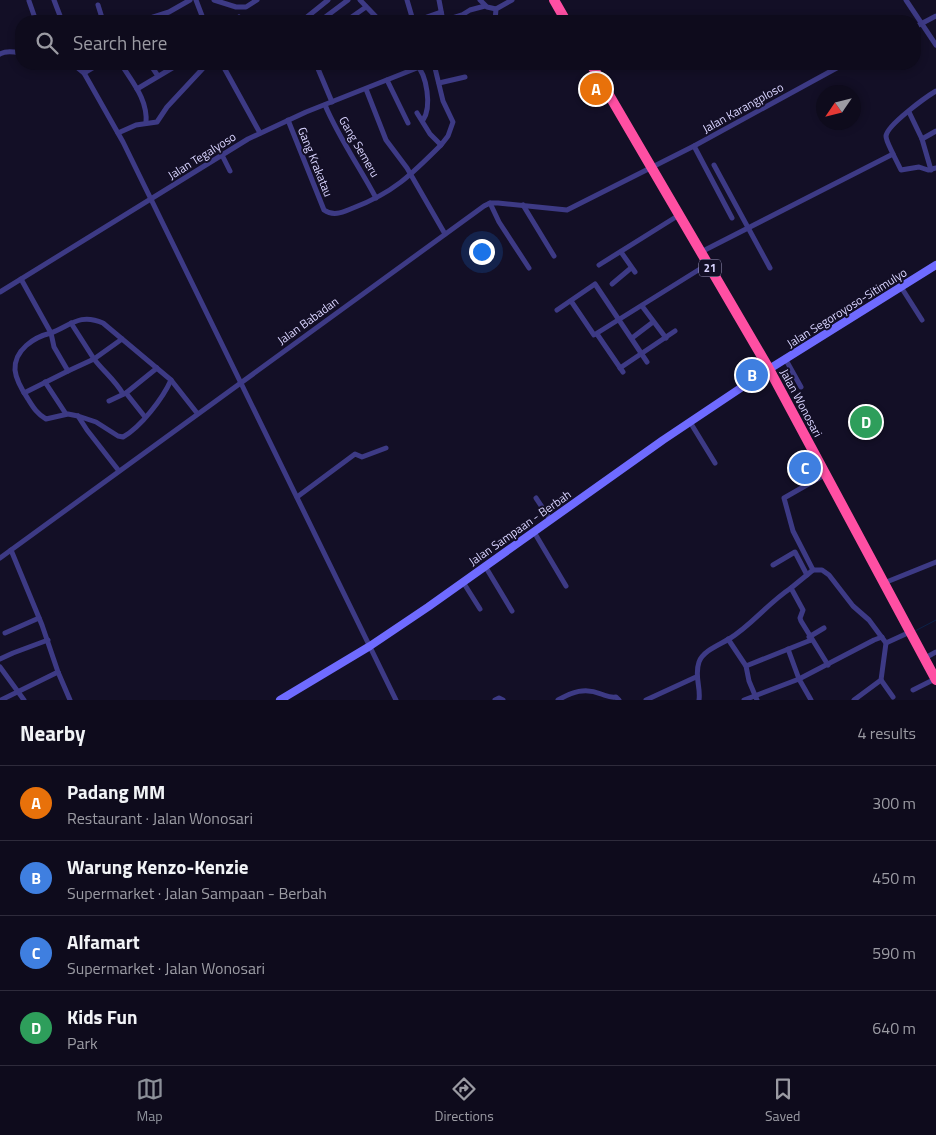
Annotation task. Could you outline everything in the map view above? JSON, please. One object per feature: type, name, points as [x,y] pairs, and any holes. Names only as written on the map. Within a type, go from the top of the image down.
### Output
[{"type":"highway","points":[[554,0],[563,15]]},
{"type":"highway","name":"Jalan Wonosari","points":[[595,70],[769,369],[936,679]]},
{"type":"main road","name":"Jalan Segoroyoso-Sitimulyo","points":[[769,369],[936,265]]},
{"type":"main road","name":"Jalan Sampaan - Berbah","points":[[280,700],[370,646],[550,519],[769,369]]},
{"type":"street","points":[[54,0],[60,15]]},
{"type":"street","points":[[163,15],[190,0]]},
{"type":"street","points":[[196,0],[202,15]]},
{"type":"street","points":[[214,0],[236,7],[246,7],[257,0]]},
{"type":"street","points":[[309,15],[328,0]]},
{"type":"street","points":[[328,15],[348,0]]},
{"type":"street","points":[[360,0],[374,15]]},
{"type":"street","points":[[407,0],[411,15]]},
{"type":"street","points":[[438,0],[442,15]]},
{"type":"street","points":[[480,0],[485,6]]},
{"type":"street","points":[[462,15],[470,10],[485,6],[496,9],[512,0]]},
{"type":"street","points":[[906,0],[916,15]]},
{"type":"street","points":[[29,1],[34,15]]},
{"type":"street","points":[[98,5],[101,15]]},
{"type":"street","points":[[355,15],[366,7]]},
{"type":"street","points":[[496,9],[496,15]]},
{"type":"street","points":[[432,15],[441,12]]},
{"type":"street","points":[[936,16],[922,24],[936,45]]},
{"type":"street","points":[[0,54],[3,52],[15,52]]},
{"type":"street","points":[[81,70],[118,133],[396,700]]},
{"type":"street","points":[[84,73],[89,70]]},
{"type":"street","points":[[124,70],[144,100],[147,110],[146,123]]},
{"type":"street","points":[[154,70],[158,76]]},
{"type":"street","points":[[137,89],[168,70]]},
{"type":"street","points":[[118,133],[146,123],[157,122],[167,107],[201,70]]},
{"type":"street","points":[[225,70],[260,133]]},
{"type":"street","points":[[319,70],[332,102]]},
{"type":"street","name":"Jalan Tegalyoso","points":[[0,292],[260,133],[408,70]]},
{"type":"street","points":[[420,70],[427,96],[426,112],[423,120]]},
{"type":"street","points":[[376,198],[394,189],[411,175],[441,146],[448,136],[453,122],[443,101],[436,70]]},
{"type":"street","name":"Jalan Karangploso","points":[[652,168],[833,70]]},
{"type":"street","points":[[439,84],[465,78]]},
{"type":"street","points":[[387,80],[408,123]]},
{"type":"street","points":[[366,89],[386,140],[411,175],[446,234]]},
{"type":"street","points":[[908,112],[922,139],[933,169],[919,167],[901,170],[887,139],[887,133],[909,109],[936,91]]},
{"type":"street","name":"Gang Semeru","points":[[325,105],[336,131],[376,198]]},
{"type":"street","points":[[417,113],[430,134],[441,146]]},
{"type":"street","name":"Gang Krakatau","points":[[288,120],[324,210],[329,214],[337,214],[376,198]]},
{"type":"street","points":[[922,139],[936,130]]},
{"type":"street","points":[[694,146],[722,205],[732,218]]},
{"type":"street","points":[[701,252],[893,154]]},
{"type":"street","points":[[222,155],[230,171]]},
{"type":"street","points":[[714,165],[770,268]]},
{"type":"street","points":[[529,268],[499,222],[490,204],[523,205],[567,210],[652,168]]},
{"type":"street","points":[[722,205],[733,200]]},
{"type":"street","name":"Jalan Babadan","points":[[0,558],[474,212],[490,204]]},
{"type":"street","points":[[523,205],[554,256]]},
{"type":"street","points":[[599,265],[679,215]]},
{"type":"street","points":[[612,284],[633,270],[621,252]]},
{"type":"street","points":[[571,301],[594,336],[708,264]]},
{"type":"street","points":[[21,279],[51,333],[54,347],[68,371]]},
{"type":"street","points":[[557,310],[595,284],[647,362]]},
{"type":"street","points":[[901,287],[922,320]]},
{"type":"street","points":[[642,306],[666,338]]},
{"type":"street","points":[[171,380],[168,389],[145,417],[122,438],[96,422],[78,416],[66,414],[46,419],[33,408],[17,378],[15,368],[27,344],[71,323],[84,318],[91,318],[103,323],[171,380],[197,414]]},
{"type":"street","points":[[632,338],[653,322]]},
{"type":"street","points":[[71,323],[107,376],[117,383],[145,417]]},
{"type":"street","points":[[597,334],[621,370],[675,331]]},
{"type":"street","points":[[24,393],[94,359],[122,339]]},
{"type":"street","points":[[786,360],[801,387]]},
{"type":"street","points":[[109,401],[125,393],[157,368]]},
{"type":"street","points":[[45,382],[66,414]]},
{"type":"street","points":[[78,416],[119,471]]},
{"type":"street","points":[[690,422],[715,463]]},
{"type":"street","points":[[297,497],[355,454],[362,457],[386,448]]},
{"type":"street","points":[[813,570],[794,531],[784,498],[826,474]]},
{"type":"street","points":[[536,498],[550,519]]},
{"type":"street","points":[[534,532],[566,586]]},
{"type":"street","points":[[10,550],[48,640],[58,672],[70,700]]},
{"type":"street","points":[[773,565],[795,552],[807,575]]},
{"type":"street","points":[[884,583],[936,562]]},
{"type":"street","points":[[485,566],[512,611]]},
{"type":"street","points":[[699,700],[696,677],[700,660],[707,652],[754,619],[772,601],[813,570],[822,570],[826,573],[853,606],[869,620],[886,643],[881,680],[893,697]]},
{"type":"street","points":[[463,582],[480,609]]},
{"type":"street","points":[[791,588],[803,610],[800,618],[810,638],[828,664]]},
{"type":"street","points":[[5,633],[39,618]]},
{"type":"street","points":[[746,666],[788,649],[810,638],[824,628]]},
{"type":"street","points":[[886,643],[911,633]]},
{"type":"street","points":[[744,700],[756,698],[799,679],[882,637]]},
{"type":"street","points":[[728,639],[746,666],[749,681],[756,698]]},
{"type":"street","points":[[0,659],[12,652],[48,640]]},
{"type":"street","points":[[788,649],[799,679],[811,700]]},
{"type":"street","points":[[924,658],[936,652]]},
{"type":"street","points":[[0,667],[24,700]]},
{"type":"street","points":[[1,700],[58,672]]},
{"type":"street","points":[[646,700],[696,677]]},
{"type":"street","points":[[913,690],[936,679]]},
{"type":"street","points":[[854,700],[881,680]]},
{"type":"street","points":[[558,700],[569,693],[579,690],[594,692],[610,699],[614,697],[619,700]]},
{"type":"street","points":[[862,694],[865,700]]},
{"type":"street","points":[[495,700],[499,698],[503,700]]},
{"type":"waterway","points":[[915,631],[936,620]]},
{"type":"place","name":"Padang MM","points":[[596,89]]},
{"type":"place","name":"Warung Kenzo-Kenzie","points":[[752,375]]},
{"type":"place","name":"Kids Fun","points":[[866,422]]},
{"type":"place","name":"Alfamart","points":[[805,468]]}]
